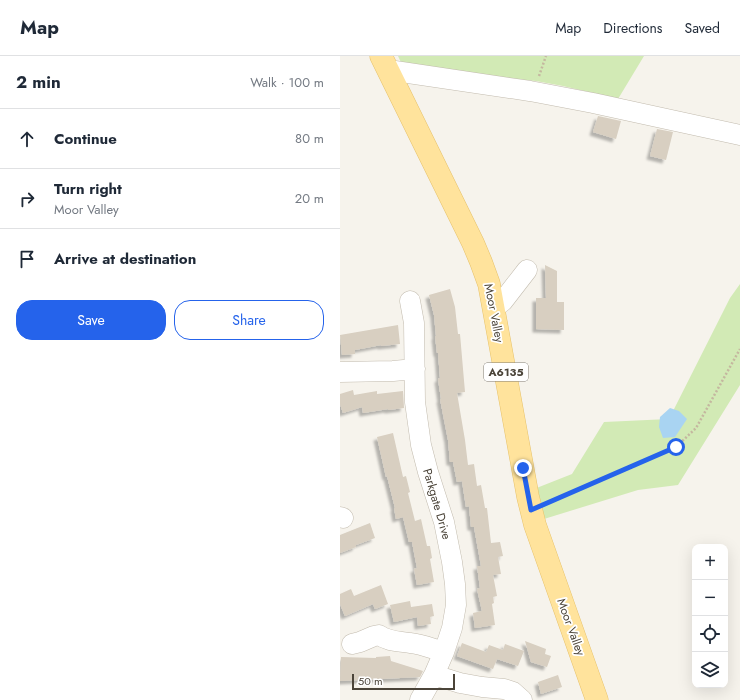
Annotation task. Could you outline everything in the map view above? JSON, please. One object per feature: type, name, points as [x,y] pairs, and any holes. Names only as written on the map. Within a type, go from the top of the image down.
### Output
[{"type":"main road","name":"Moor Valley","points":[[384,63],[482,262],[489,284],[494,308],[531,510],[597,700]]},
{"type":"street","points":[[384,63],[593,103],[740,135]]},
{"type":"street","points":[[494,308],[503,301],[527,270]]},
{"type":"street","name":"Parkgate Drive","points":[[410,301],[414,323],[415,402],[421,445],[444,522],[456,584],[456,605],[452,628],[434,675],[420,700]]},
{"type":"street","points":[[340,372],[415,370]]},
{"type":"street","points":[[352,644],[379,635],[390,640],[411,643],[444,652]]},
{"type":"street","points":[[434,675],[460,683],[504,689],[513,692],[522,700]]},
{"type":"path","points":[[534,92],[546,56]]},
{"type":"path","points":[[531,510],[676,447],[696,428],[740,349]]},
{"type":"green space","points":[[398,56],[644,56],[618,99],[536,81],[404,69]]},
{"type":"green space","points":[[740,284],[740,385],[678,485],[638,490],[544,519],[534,489],[572,474],[604,422],[669,419],[730,298]]},
{"type":"water","points":[[670,408],[679,411],[687,419],[675,437],[663,438],[659,427],[660,417]]},
{"type":"building","points":[[598,116],[621,121],[616,139],[593,132]]},
{"type":"building","points":[[657,129],[673,132],[666,160],[650,156]]},
{"type":"building","points":[[545,265],[557,271],[557,302],[564,302],[564,330],[536,329],[536,298],[546,298]]},
{"type":"building","points":[[450,289],[455,307],[458,334],[460,334],[465,392],[457,393],[468,465],[474,464],[477,486],[481,485],[485,508],[487,508],[491,543],[500,542],[503,556],[498,557],[501,574],[493,575],[497,596],[493,597],[494,603],[492,604],[495,625],[475,628],[473,613],[482,611],[477,589],[480,588],[477,566],[481,566],[474,527],[471,527],[469,506],[466,507],[462,481],[457,482],[453,462],[450,462],[448,440],[440,399],[438,379],[440,378],[434,315],[429,295]]},
{"type":"building","points":[[398,325],[400,344],[381,345],[355,350],[355,354],[342,355],[340,335]]},
{"type":"building","points":[[353,390],[354,395],[377,391],[377,394],[403,391],[404,408],[363,413],[362,407],[343,413],[340,404],[340,394]]},
{"type":"building","points":[[393,433],[403,477],[406,476],[410,492],[408,493],[415,521],[421,519],[427,546],[430,546],[432,558],[430,559],[434,582],[417,585],[414,569],[417,568],[412,542],[409,542],[403,517],[396,519],[395,508],[377,437]]},
{"type":"building","points":[[370,523],[375,538],[340,553],[340,535]]},
{"type":"building","points":[[381,585],[388,604],[375,609],[373,604],[345,616],[340,604],[340,594],[351,589],[354,596]]},
{"type":"building","points":[[410,601],[411,607],[432,604],[434,616],[430,617],[431,624],[418,626],[417,617],[394,622],[390,605]]},
{"type":"building","points":[[525,641],[546,649],[545,654],[551,656],[547,667],[531,662]]},
{"type":"building","points":[[462,643],[486,652],[489,645],[503,650],[505,644],[524,651],[518,666],[497,659],[493,669],[457,656]]},
{"type":"building","points":[[390,656],[391,661],[423,671],[420,677],[340,681],[341,657],[376,658]]},
{"type":"building","points":[[558,675],[562,687],[541,694],[538,682]]},
{"type":"route","points":[[523,468],[531,510],[676,447]]}]
